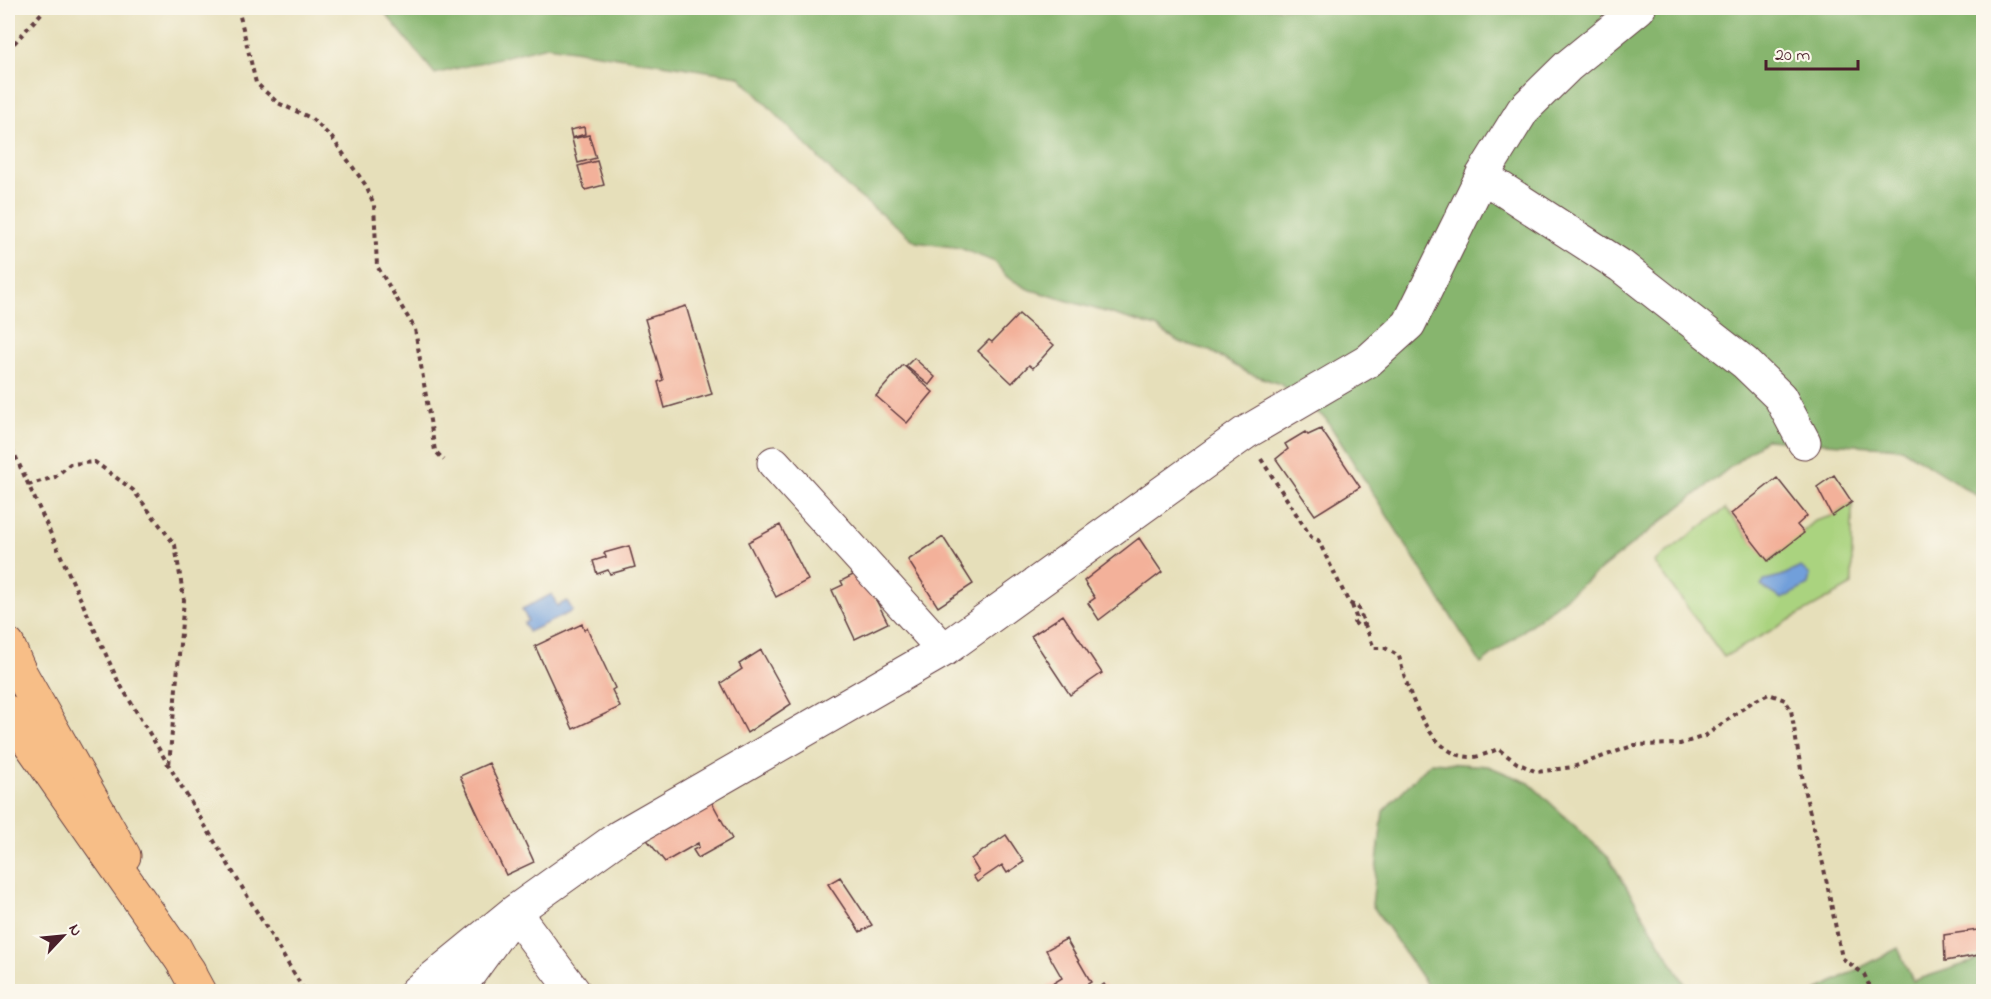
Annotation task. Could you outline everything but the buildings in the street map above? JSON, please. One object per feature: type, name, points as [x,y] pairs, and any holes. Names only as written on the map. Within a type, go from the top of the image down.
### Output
[{"type":"main road","points":[[11,655],[194,981]]},
{"type":"main road","points":[[8,712],[194,981]]},
{"type":"street","points":[[416,992],[514,912],[619,837],[944,650],[1245,433],[1368,361],[1408,324],[1482,176],[1523,110],[1568,66],[1639,8]]},
{"type":"street","points":[[1482,176],[1621,266],[1745,363],[1780,397],[1804,442]]},
{"type":"street","points":[[774,463],[944,650]]},
{"type":"street","points":[[456,992],[514,912]]},
{"type":"street","points":[[514,912],[574,992]]},
{"type":"path","points":[[8,50],[46,8]]},
{"type":"path","points":[[238,8],[256,83],[278,103],[311,118],[332,138],[367,187],[374,205],[377,266],[415,329],[435,451],[444,460]]},
{"type":"path","points":[[1245,433],[1311,537],[1318,540],[1336,580],[1352,604],[1356,617],[1354,622],[1359,626],[1365,624]]},
{"type":"path","points":[[8,440],[118,681],[305,992]]},
{"type":"path","points":[[28,485],[55,477],[70,464],[95,462],[133,490],[175,545],[184,600],[169,765]]},
{"type":"path","points":[[1352,604],[1358,607],[1374,648],[1385,648],[1399,656],[1419,716],[1436,742],[1463,756],[1474,758],[1498,749],[1517,764],[1537,772],[1573,767],[1635,745],[1680,744],[1705,736],[1752,702],[1769,694],[1785,700],[1791,710],[1805,794],[1823,864],[1842,958],[1864,974],[1872,992]]},
{"type":"green space","points":[[381,8],[1983,8],[1983,532],[1981,498],[1901,448],[1766,439],[1481,664],[1326,419],[1280,384],[1248,373],[1210,351],[1179,342],[1156,327],[1028,289],[1007,277],[995,262],[960,248],[916,242],[846,186],[739,76],[547,46],[435,74]]},
{"type":"green space","points":[[1852,502],[1852,585],[1724,657],[1654,562],[1725,509],[1769,561],[1815,521],[1832,516]]},
{"type":"green space","points":[[1431,762],[1488,766],[1529,783],[1609,858],[1689,991],[1431,991],[1372,905],[1383,811]]},
{"type":"green space","points":[[1898,948],[1913,981],[1983,958],[1983,991],[1816,991]]},
{"type":"water","points":[[1801,567],[1810,575],[1808,585],[1782,599],[1761,586],[1765,580]]},
{"type":"water","points":[[552,594],[557,606],[567,601],[573,611],[528,632],[524,623],[528,621],[522,609]]}]
